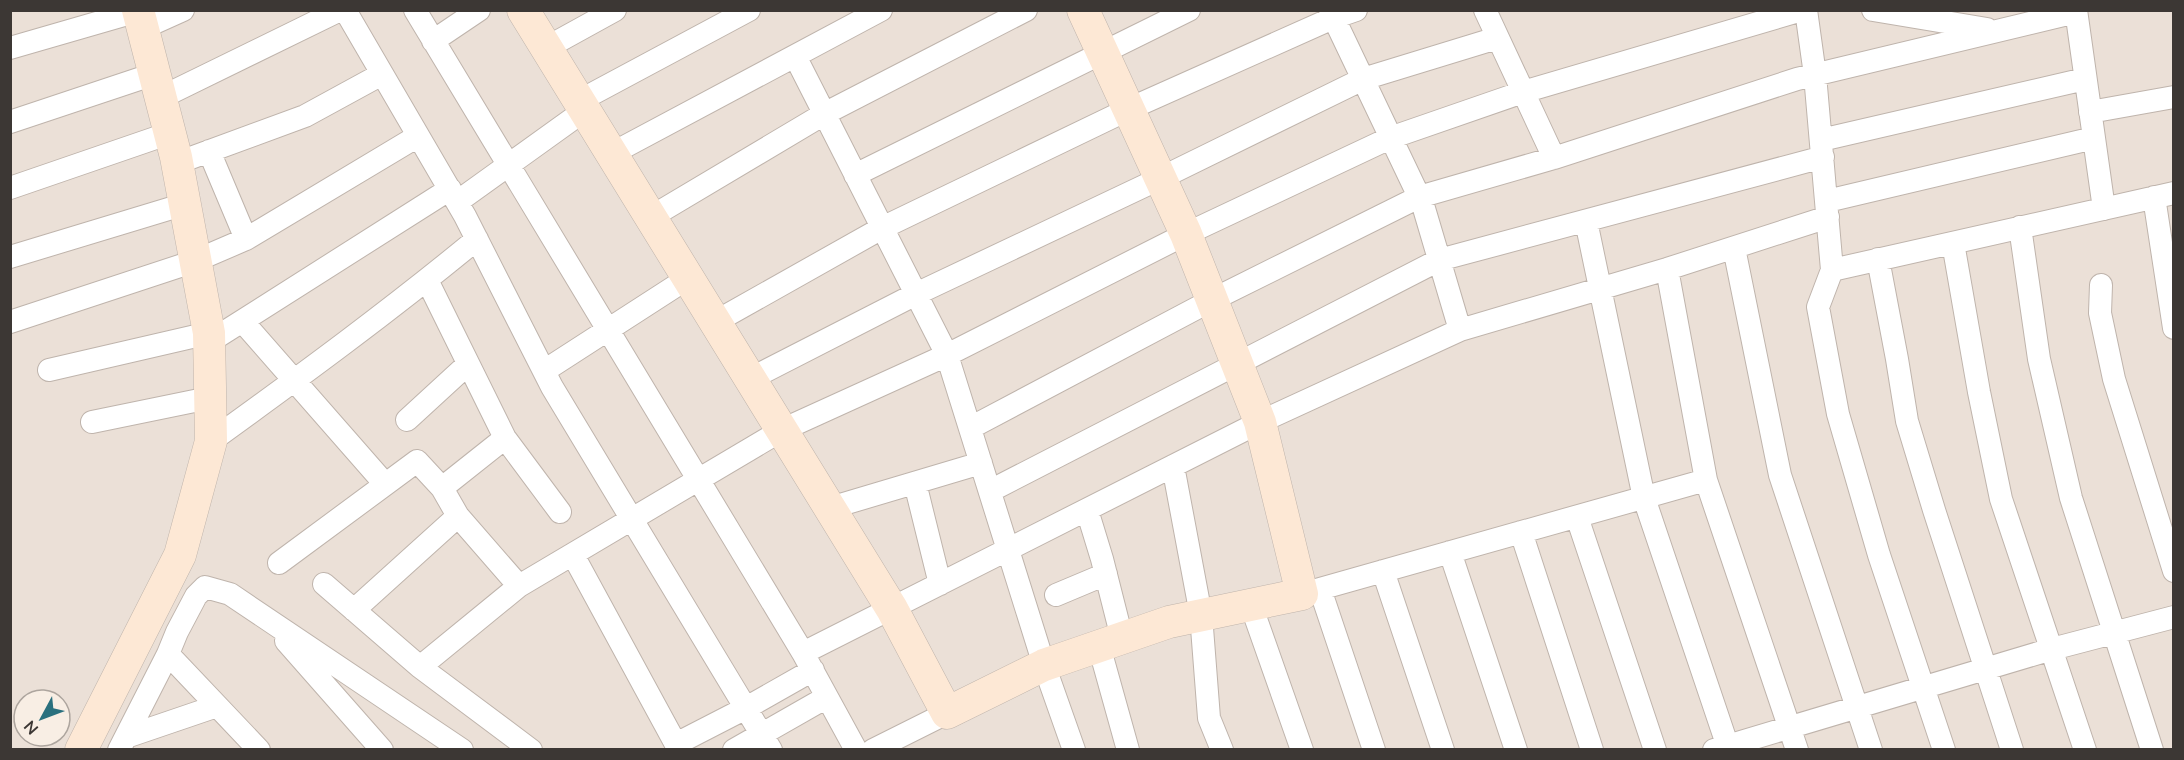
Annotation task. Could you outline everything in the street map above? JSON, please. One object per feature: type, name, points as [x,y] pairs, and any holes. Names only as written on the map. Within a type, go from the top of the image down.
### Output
[{"type":"street","points":[[10,48],[140,17],[183,10]]},
{"type":"street","points":[[10,122],[157,86],[340,10]]},
{"type":"street","points":[[345,10],[477,239],[544,371],[767,742]]},
{"type":"street","points":[[415,10],[808,662],[856,750]]},
{"type":"street","points":[[433,41],[479,10]]},
{"type":"street","points":[[523,10],[892,609],[947,713]]},
{"type":"street","points":[[546,48],[615,10]]},
{"type":"street","points":[[49,370],[209,337],[243,322],[453,196],[508,166],[582,106],[749,10]]},
{"type":"street","points":[[611,154],[881,10]]},
{"type":"street","points":[[651,217],[824,114],[1026,10]]},
{"type":"street","points":[[1083,10],[1186,234],[1260,422],[1311,592],[1374,750]]},
{"type":"street","points":[[855,175],[1190,10]]},
{"type":"street","points":[[715,322],[882,228],[1332,14],[1356,10]]},
{"type":"street","points":[[1485,10],[1554,158]]},
{"type":"street","points":[[420,667],[519,586],[782,430],[947,356],[1186,234],[1390,138],[1523,92],[1804,10],[1815,75],[1833,270],[1818,307],[1839,414],[1879,555],[1944,750]]},
{"type":"street","points":[[1873,10],[1999,30]]},
{"type":"street","points":[[970,428],[1212,300],[1419,197],[1554,158],[1797,79],[2076,11],[2104,209]]},
{"type":"street","points":[[1332,14],[1419,197],[1460,330]]},
{"type":"street","points":[[81,750],[180,555],[211,441],[209,337],[174,148],[140,17]]},
{"type":"street","points":[[750,379],[916,294],[1363,79],[1497,38]]},
{"type":"street","points":[[795,56],[947,356],[1044,665],[1074,750]]},
{"type":"street","points":[[10,189],[174,148],[209,152],[305,116],[382,74]]},
{"type":"street","points":[[990,492],[1439,260],[1586,221],[1822,148],[2085,79]]},
{"type":"street","points":[[2090,112],[2174,97]]},
{"type":"street","points":[[10,322],[195,261],[246,239],[418,136]]},
{"type":"street","points":[[573,555],[677,747],[746,708],[808,662],[892,609],[1260,422],[1460,330],[1734,248],[1827,209],[2094,138]]},
{"type":"street","points":[[209,152],[246,239]]},
{"type":"street","points":[[1833,270],[2164,195],[2174,328]]},
{"type":"street","points":[[10,257],[185,204]]},
{"type":"street","points":[[1586,221],[1602,288],[1644,498],[1724,748],[1986,668],[2174,617]]},
{"type":"street","points":[[2020,227],[2039,359],[2072,498],[2152,750]]},
{"type":"street","points":[[211,441],[427,280],[477,239]]},
{"type":"street","points":[[1953,243],[1979,392],[2001,499],[2085,750]]},
{"type":"street","points":[[1734,248],[1780,475],[1871,750]]},
{"type":"street","points":[[1878,260],[1907,421],[2012,750]]},
{"type":"street","points":[[1667,269],[1706,480],[1797,750]]},
{"type":"street","points":[[544,371],[688,278]]},
{"type":"street","points":[[427,280],[505,438],[560,512]]},
{"type":"street","points":[[2101,285],[2100,313],[2114,379],[2174,571]]},
{"type":"street","points":[[243,322],[385,484]]},
{"type":"street","points":[[407,420],[468,364]]},
{"type":"street","points":[[92,422],[209,398]]},
{"type":"street","points":[[442,488],[505,438]]},
{"type":"street","points":[[279,563],[417,461],[442,488],[458,516],[519,586]]},
{"type":"street","points":[[830,508],[981,463]]},
{"type":"street","points":[[1173,466],[1201,615],[1209,718],[1222,750]]},
{"type":"street","points":[[884,747],[1044,665],[1169,622],[1311,592],[1706,480]]},
{"type":"street","points":[[915,483],[940,584]]},
{"type":"street","points":[[60,750],[77,726],[164,542],[194,502]]},
{"type":"street","points":[[1087,510],[1106,574],[1111,642],[1128,750]]},
{"type":"street","points":[[354,610],[458,516]]},
{"type":"street","points":[[1577,517],[1655,750]]},
{"type":"street","points":[[1521,532],[1592,750]]},
{"type":"street","points":[[1450,552],[1516,750]]},
{"type":"street","points":[[1383,571],[1443,750]]},
{"type":"street","points":[[1056,595],[1106,574]]},
{"type":"street","points":[[324,584],[420,667],[531,750]]},
{"type":"street","points":[[123,743],[191,605],[205,587],[230,594],[462,750]]},
{"type":"street","points":[[1251,605],[1302,750]]},
{"type":"street","points":[[266,618],[382,750]]},
{"type":"street","points":[[168,654],[259,750]]},
{"type":"street","points":[[734,750],[767,742],[827,697]]},
{"type":"street","points":[[123,743],[218,706]]}]
